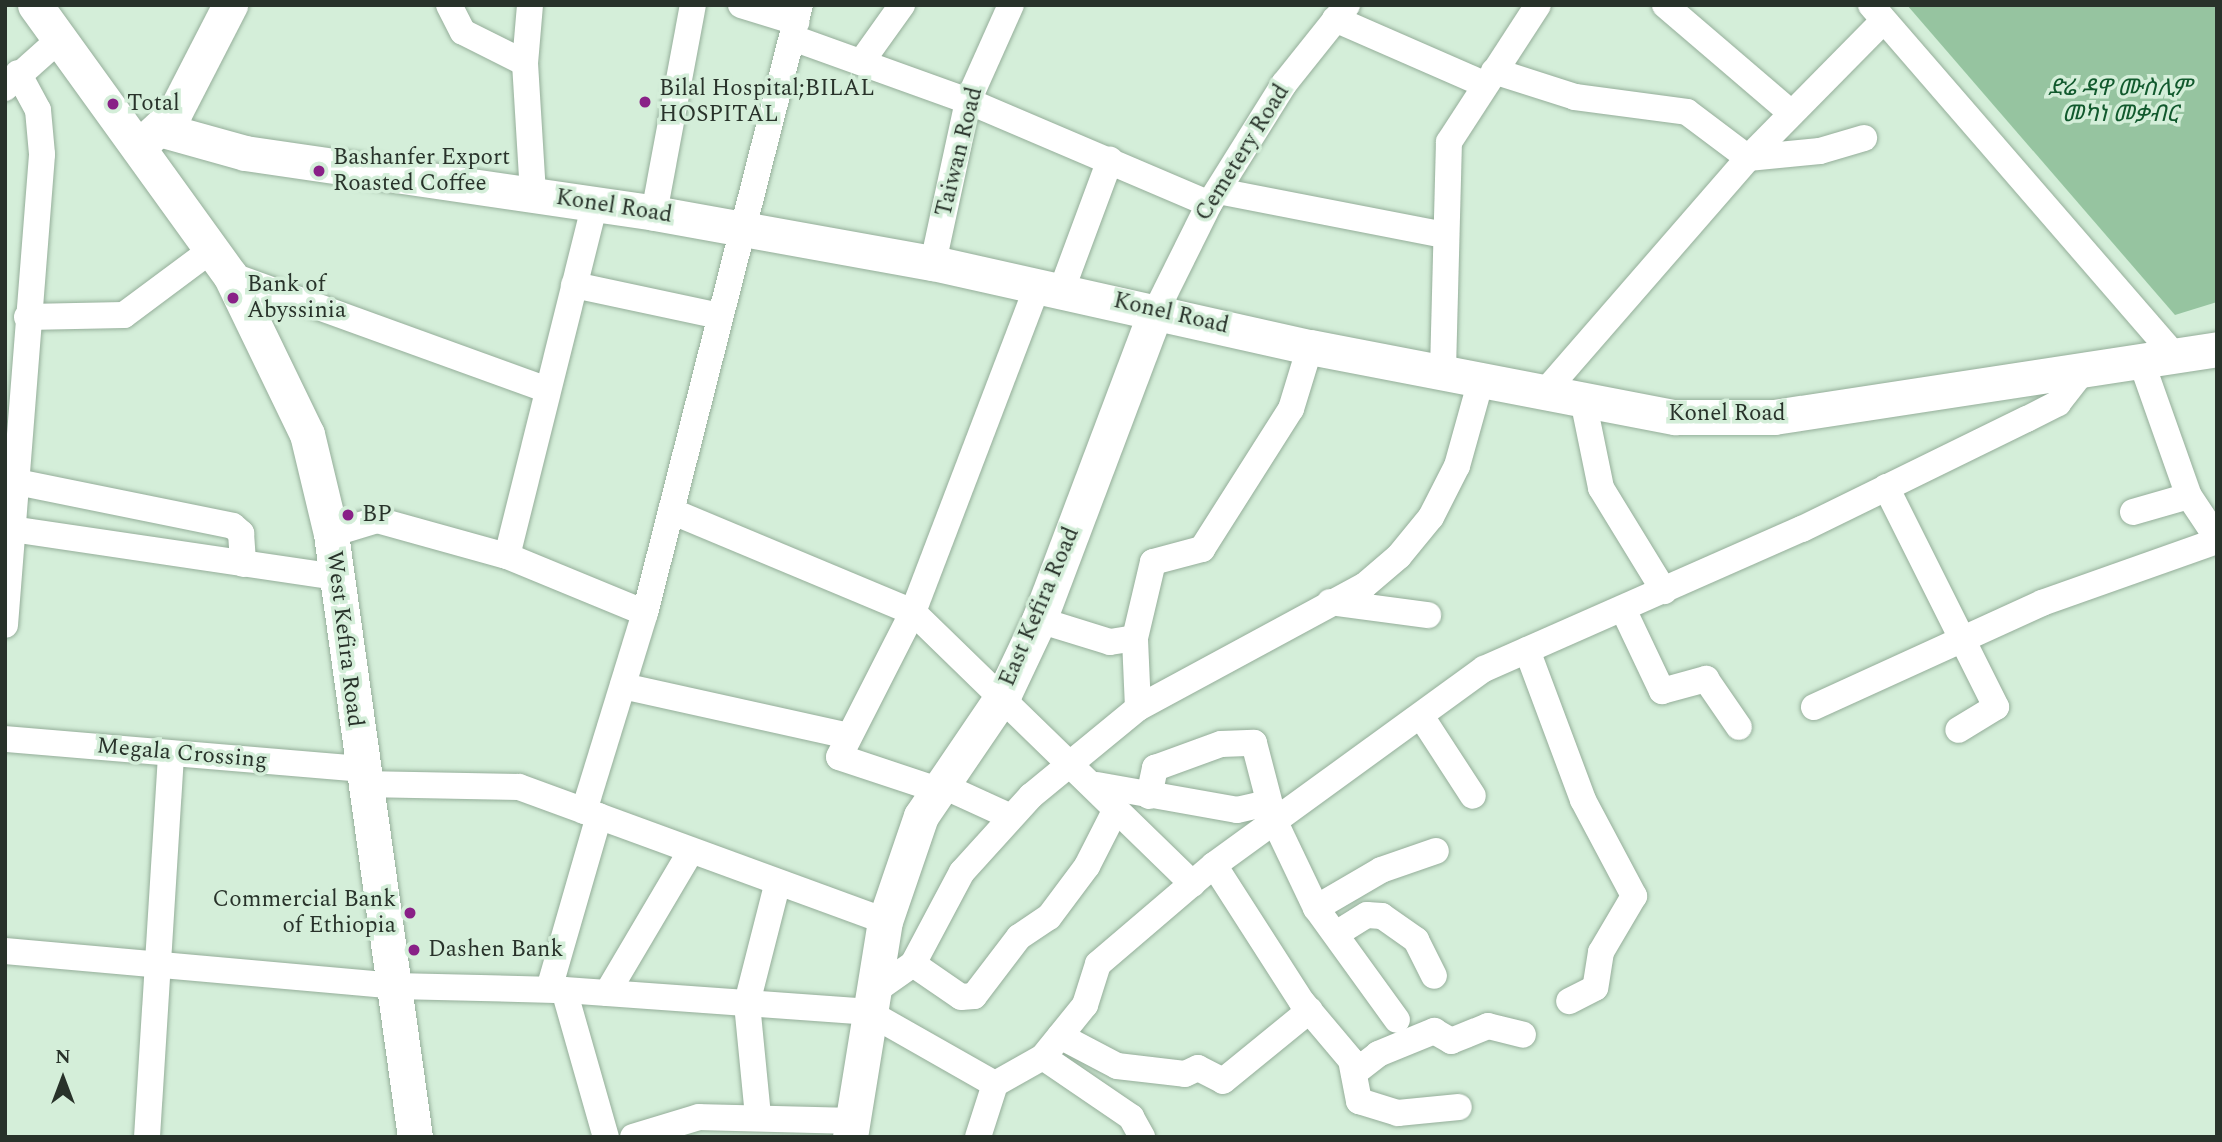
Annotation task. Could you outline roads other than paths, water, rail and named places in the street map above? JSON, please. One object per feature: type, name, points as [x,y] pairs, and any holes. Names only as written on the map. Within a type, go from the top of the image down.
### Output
[{"type":"main road","points":[[149,137],[174,114],[230,5]]},
{"type":"main road","name":"West Kefira Road","points":[[47,19],[149,137],[159,186],[220,263],[307,434],[331,534],[361,776],[395,986],[415,1137]]},
{"type":"main road","name":"Konel Road","points":[[149,137],[741,227],[1050,287],[1310,347],[1443,370],[1544,393],[1675,417],[1774,417],[2178,352]]},
{"type":"main road","name":"East Kefira Road","points":[[851,1129],[886,921],[937,787],[1004,694],[1039,620],[1156,311]]},
{"type":"main road","points":[[2178,352],[2217,330]]},
{"type":"street","points":[[449,5],[463,32],[525,63]]},
{"type":"street","points":[[530,5],[525,63],[533,194]]},
{"type":"street","points":[[654,213],[693,5]]},
{"type":"street","points":[[741,5],[796,22],[862,61],[968,100],[1110,160],[1213,197],[1444,235]]},
{"type":"street","points":[[862,61],[902,5]]},
{"type":"street","name":"Taiwan Road","points":[[933,263],[968,100],[1011,5]]},
{"type":"street","points":[[1443,370],[1444,235],[1449,142],[1538,5]]},
{"type":"street","points":[[1665,5],[1791,113]]},
{"type":"street","points":[[1341,12],[1489,78],[1597,102],[1687,112],[1748,158],[1820,151],[1864,138]]},
{"type":"street","name":"Cemetery Road","points":[[1156,311],[1213,197],[1341,12]]},
{"type":"street","points":[[1544,393],[1877,13],[2178,352],[2201,506],[2217,540],[2087,586],[1814,707]]},
{"type":"street","points":[[5,625],[10,529],[17,482],[20,323],[41,154],[38,110],[12,81],[47,19]]},
{"type":"street","points":[[606,1137],[556,990],[592,814],[622,686],[645,613],[741,227],[796,22]]},
{"type":"street","points":[[1009,816],[937,787],[841,763],[849,736],[914,612],[1050,287],[1110,160]]},
{"type":"street","points":[[507,555],[595,204]]},
{"type":"street","points":[[20,323],[124,315],[220,263],[547,390]]},
{"type":"street","points":[[574,285],[720,316]]},
{"type":"street","points":[[1138,708],[1135,638],[1153,562],[1202,549],[1291,408],[1310,347]]},
{"type":"street","points":[[978,1137],[995,1084],[1043,1058],[1085,1005],[1098,964],[1193,884],[1271,812],[1421,716],[1483,669],[1664,591],[2058,403],[2087,366]]},
{"type":"street","points":[[871,1002],[913,964],[939,906],[1009,816],[1138,708],[1328,602],[1364,586],[1431,517],[1457,466],[1481,380]]},
{"type":"street","points":[[1583,400],[1601,488],[1664,591]]},
{"type":"street","points":[[17,482],[233,526],[241,533],[243,564]]},
{"type":"street","points":[[1886,487],[1965,639],[1996,710],[1958,730]]},
{"type":"street","points":[[2133,512],[2201,506]]},
{"type":"street","points":[[671,511],[914,612],[1074,762],[1116,809],[1193,884]]},
{"type":"street","points":[[331,534],[377,520],[507,555],[645,613]]},
{"type":"street","points":[[10,529],[335,577]]},
{"type":"street","points":[[1328,602],[1428,615]]},
{"type":"street","points":[[1623,609],[1662,691],[1706,679],[1739,727]]},
{"type":"street","points":[[1039,620],[1110,642],[1135,638]]},
{"type":"street","points":[[1527,650],[1583,800],[1634,896],[1601,952],[1595,988],[1569,1001]]},
{"type":"street","points":[[622,686],[849,736]]},
{"type":"street","points":[[1421,716],[1473,796]]},
{"type":"street","name":"Megala Crossing","points":[[5,739],[171,754],[361,776],[519,787],[777,885],[886,921]]},
{"type":"street","points":[[1149,796],[1155,768],[1221,744],[1250,742],[1271,812],[1316,908],[1398,1020]]},
{"type":"street","points":[[147,1137],[171,754]]},
{"type":"street","points":[[1097,785],[1237,810],[1271,812]]},
{"type":"street","points":[[913,964],[961,997],[974,996],[1019,937],[1049,917],[1087,866],[1116,809]]},
{"type":"street","points":[[607,993],[691,851]]},
{"type":"street","points":[[1316,908],[1381,870],[1436,851]]},
{"type":"street","points":[[1214,865],[1354,1073],[1356,1096],[1368,1105],[1398,1113],[1458,1107]]},
{"type":"street","points":[[758,1116],[747,1003],[777,885]]},
{"type":"street","points":[[1336,934],[1367,915],[1382,916],[1416,940],[1434,976]]},
{"type":"street","points":[[5,951],[395,986],[556,990],[747,1003],[871,1002],[995,1084]]},
{"type":"street","points":[[1060,1036],[1117,1066],[1185,1073],[1198,1068],[1223,1081],[1310,1010]]},
{"type":"street","points":[[1354,1073],[1378,1054],[1434,1031],[1451,1041],[1488,1026],[1523,1035]]},
{"type":"street","points":[[1043,1058],[1131,1117],[1142,1137]]},
{"type":"street","points":[[633,1137],[758,1116],[851,1129]]},
{"type":"place","name":"Bilal Hospital;BILAL HOSPITAL","points":[[645,102]]},
{"type":"place","name":"Total","points":[[113,104]]},
{"type":"place","name":"Bashanfer Export Roasted Coffee","points":[[319,171]]},
{"type":"place","name":"Bank of Abyssinia","points":[[233,298]]},
{"type":"place","name":"BP","points":[[348,515]]},
{"type":"place","name":"Commercial Bank of Ethiopia","points":[[410,913]]},
{"type":"place","name":"Dashen Bank","points":[[414,950]]},
{"type":"park label","name":"ድሬ ዳዋ ሙስሊም መካነ መቃብር","points":[[2120,102]]}]
